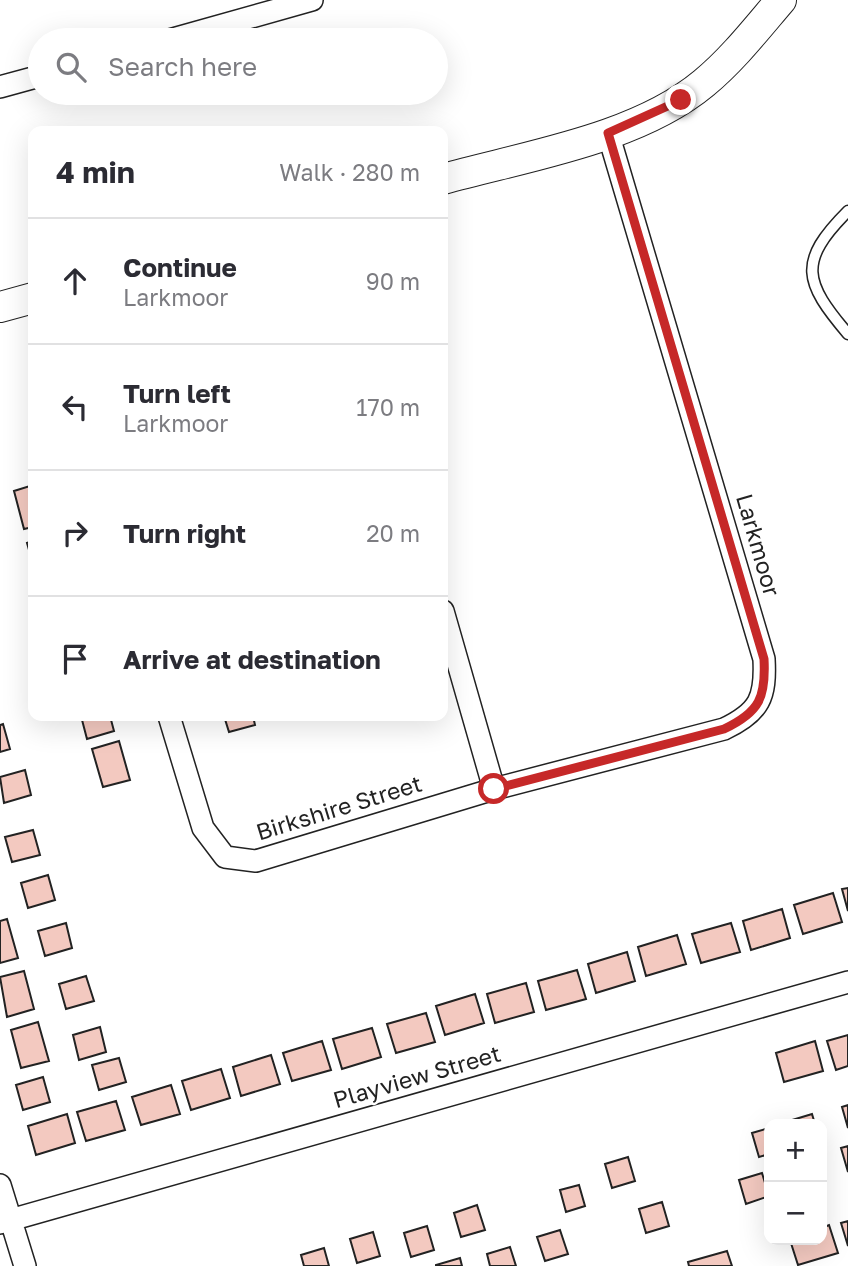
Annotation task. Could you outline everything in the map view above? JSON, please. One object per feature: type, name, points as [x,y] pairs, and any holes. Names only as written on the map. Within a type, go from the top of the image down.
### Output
[{"type":"street","points":[[212,28],[312,0]]},
{"type":"street","points":[[448,177],[608,133],[654,114],[704,83],[781,0]]},
{"type":"street","points":[[0,88],[28,80]]},
{"type":"street","name":"Larkmoor","points":[[494,789],[724,729],[736,723],[760,702],[765,685],[764,659],[608,133]]},
{"type":"street","points":[[0,307],[28,299]]},
{"type":"street","points":[[448,628],[494,789]]},
{"type":"street","name":"Birkshire Street","points":[[171,721],[203,828],[225,856],[241,860],[256,861],[494,789]]},
{"type":"street","name":"Playview Street","points":[[5,1222],[848,982]]},
{"type":"street","points":[[0,1185],[5,1222],[24,1266]]},
{"type":"lane","points":[[848,211],[825,235],[813,261],[812,282],[848,334]]},
{"type":"building","points":[[28,487],[28,528],[24,529],[14,491]]},
{"type":"building","points":[[82,721],[111,721],[114,731],[87,739]]},
{"type":"building","points":[[226,721],[254,721],[255,725],[229,732]]},
{"type":"building","points":[[3,724],[10,749],[0,752],[0,725]]},
{"type":"building","points":[[119,741],[130,780],[103,787],[92,749]]},
{"type":"building","points":[[25,770],[31,795],[4,803],[0,777]]},
{"type":"building","points":[[33,830],[40,855],[12,862],[5,837]]},
{"type":"building","points":[[48,875],[55,900],[28,908],[21,883]]},
{"type":"building","points":[[848,888],[848,911],[842,889]]},
{"type":"building","points":[[833,893],[842,922],[803,934],[794,905]]},
{"type":"building","points":[[782,909],[790,938],[751,950],[743,921]]},
{"type":"building","points":[[7,919],[18,958],[0,963],[0,921]]},
{"type":"building","points":[[66,923],[72,948],[45,956],[38,931]]},
{"type":"building","points":[[731,923],[740,952],[701,963],[692,934]]},
{"type":"building","points":[[677,935],[686,964],[646,976],[638,947]]},
{"type":"building","points":[[627,952],[635,981],[596,993],[588,964]]},
{"type":"building","points":[[577,970],[586,999],[546,1010],[538,981]]},
{"type":"building","points":[[24,971],[34,1009],[7,1017],[0,977]]},
{"type":"building","points":[[86,976],[94,1001],[66,1009],[59,984]]},
{"type":"building","points":[[526,983],[534,1012],[495,1023],[487,994]]},
{"type":"building","points":[[475,994],[484,1023],[445,1035],[436,1006]]},
{"type":"building","points":[[426,1013],[435,1042],[396,1053],[387,1024]]},
{"type":"building","points":[[38,1022],[49,1061],[21,1068],[11,1030]]},
{"type":"building","points":[[100,1027],[106,1052],[79,1060],[73,1035]]},
{"type":"building","points":[[372,1028],[381,1057],[342,1069],[333,1039]]},
{"type":"building","points":[[848,1035],[848,1066],[836,1070],[827,1041]]},
{"type":"building","points":[[322,1041],[331,1070],[292,1081],[283,1053]]},
{"type":"building","points":[[815,1041],[823,1071],[784,1082],[776,1053]]},
{"type":"building","points":[[271,1055],[280,1084],[241,1096],[233,1067]]},
{"type":"building","points":[[119,1058],[126,1082],[99,1090],[92,1065]]},
{"type":"building","points":[[221,1069],[230,1098],[191,1110],[182,1081]]},
{"type":"building","points":[[43,1077],[50,1102],[23,1110],[16,1085]]},
{"type":"building","points":[[171,1085],[180,1114],[141,1125],[132,1097]]},
{"type":"building","points":[[116,1101],[125,1130],[86,1141],[77,1112]]},
{"type":"building","points":[[848,1105],[848,1128],[842,1107]]},
{"type":"building","points":[[67,1114],[75,1143],[36,1155],[28,1126]]},
{"type":"building","points":[[812,1114],[814,1119],[796,1119]]},
{"type":"building","points":[[764,1129],[764,1156],[759,1157],[752,1133]]},
{"type":"building","points":[[848,1146],[848,1172],[841,1148]]},
{"type":"building","points":[[628,1157],[635,1181],[612,1188],[605,1164]]},
{"type":"building","points":[[762,1173],[764,1198],[746,1204],[739,1180]]},
{"type":"building","points":[[579,1185],[585,1206],[566,1212],[560,1190]]},
{"type":"building","points":[[662,1202],[669,1226],[646,1233],[639,1209]]},
{"type":"building","points":[[477,1205],[485,1230],[461,1237],[454,1213]]},
{"type":"building","points":[[848,1221],[848,1246],[841,1223]]},
{"type":"building","points":[[829,1225],[838,1253],[798,1265],[792,1245],[827,1245]]},
{"type":"building","points":[[427,1226],[434,1250],[411,1257],[404,1233]]},
{"type":"building","points":[[560,1230],[568,1254],[545,1261],[537,1237]]},
{"type":"building","points":[[373,1232],[380,1256],[357,1263],[350,1239]]},
{"type":"building","points":[[510,1247],[516,1266],[490,1266],[487,1254]]},
{"type":"building","points":[[324,1248],[329,1266],[304,1266],[301,1255]]},
{"type":"building","points":[[727,1251],[732,1266],[689,1266],[688,1262]]},
{"type":"building","points":[[460,1258],[462,1266],[436,1266],[436,1265]]},
{"type":"route","points":[[494,789],[724,729],[748,715],[760,702],[765,685],[764,659],[608,133],[681,100]]}]
